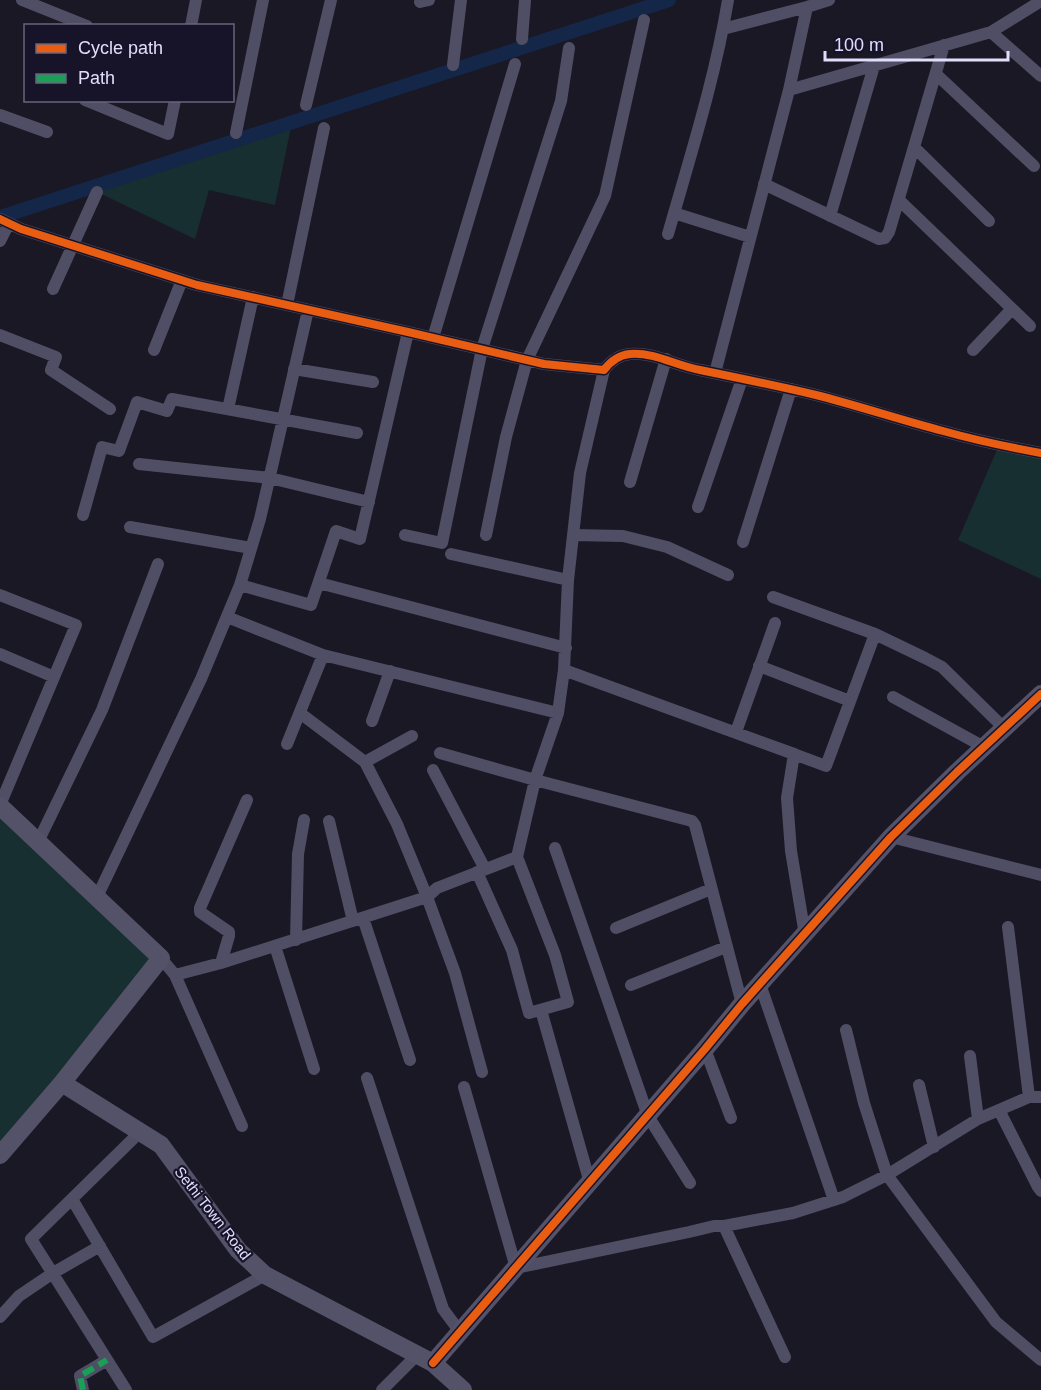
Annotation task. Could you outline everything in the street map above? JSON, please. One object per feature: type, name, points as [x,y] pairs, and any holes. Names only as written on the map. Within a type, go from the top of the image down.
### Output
[{"type":"street","points":[[22,0],[79,24]]},
{"type":"street","points":[[190,24],[196,0]]},
{"type":"street","points":[[236,133],[263,0]]},
{"type":"street","points":[[306,105],[331,0]]},
{"type":"street","points":[[453,65],[461,0]]},
{"type":"street","points":[[522,39],[525,0]]},
{"type":"street","points":[[668,234],[698,128],[728,0]]},
{"type":"street","points":[[723,29],[829,0]]},
{"type":"street","points":[[789,90],[992,32],[1041,2]]},
{"type":"street","points":[[715,373],[789,90],[807,7]]},
{"type":"street","points":[[486,535],[506,437],[527,360],[605,196],[644,20]]},
{"type":"street","points":[[992,32],[1041,76]]},
{"type":"street","points":[[764,184],[879,239],[885,238],[889,232],[944,45]]},
{"type":"street","points":[[405,535],[442,543],[482,350],[561,101],[569,48]]},
{"type":"street","points":[[433,338],[515,64]]},
{"type":"street","points":[[830,216],[874,66]]},
{"type":"street","points":[[936,74],[1034,166]]},
{"type":"street","points":[[90,102],[168,134],[175,102]]},
{"type":"street","points":[[0,115],[47,132]]},
{"type":"street","points":[[288,305],[324,128]]},
{"type":"street","points":[[914,147],[989,221]]},
{"type":"street","points":[[53,289],[97,192]]},
{"type":"street","points":[[898,200],[1030,326]]},
{"type":"street","points":[[674,213],[750,237]]},
{"type":"street","points":[[0,241],[6,221],[21,229],[182,280],[544,364],[604,370]]},
{"type":"street","points":[[153,350],[182,280]]},
{"type":"street","points":[[228,409],[253,297]]},
{"type":"street","points":[[973,350],[1012,309]]},
{"type":"street","points":[[97,897],[201,679],[240,585],[260,519],[308,310]]},
{"type":"street","points":[[240,585],[311,605],[336,531],[360,539],[408,332]]},
{"type":"street","points":[[0,335],[56,357],[51,370],[110,410]]},
{"type":"street","points":[[433,770],[481,871],[512,950],[529,1013],[568,1002],[555,955],[517,857],[535,780],[558,712],[566,648],[568,580],[580,473],[604,370],[610,362],[627,354],[644,354],[698,370],[791,389],[944,432],[1041,453]]},
{"type":"street","points":[[630,482],[666,359]]},
{"type":"street","points":[[294,369],[373,382]]},
{"type":"street","points":[[698,507],[742,379]]},
{"type":"street","points":[[743,542],[791,389]]},
{"type":"street","points":[[83,515],[102,447],[119,451],[137,402],[167,411],[172,399],[357,433]]},
{"type":"street","points":[[139,464],[270,478],[369,502]]},
{"type":"street","points":[[130,527],[251,548]]},
{"type":"street","points":[[573,535],[622,536],[667,547],[728,575]]},
{"type":"street","points":[[451,554],[568,580]]},
{"type":"street","points":[[38,842],[102,710],[158,564]]},
{"type":"street","points":[[319,583],[566,648]]},
{"type":"street","points":[[0,595],[76,625],[0,806],[160,957],[175,975],[242,1126]]},
{"type":"street","points":[[773,597],[875,634],[942,667],[1004,728]]},
{"type":"street","points":[[227,617],[323,655],[558,712]]},
{"type":"street","points":[[736,732],[775,623]]},
{"type":"street","points":[[564,670],[826,766],[875,634]]},
{"type":"street","points":[[0,654],[54,677]]},
{"type":"street","points":[[287,744],[323,655]]},
{"type":"street","points":[[759,666],[850,701]]},
{"type":"street","points":[[372,721],[390,672]]},
{"type":"street","points":[[382,1390],[460,1332],[742,1004],[891,837],[1041,694]]},
{"type":"street","points":[[893,696],[984,747]]},
{"type":"street","points":[[300,713],[365,762],[397,824],[427,897],[454,974],[482,1072]]},
{"type":"street","points":[[365,762],[412,736]]},
{"type":"street","points":[[440,753],[692,821],[695,825],[742,1004]]},
{"type":"street","points":[[794,754],[787,798],[790,851],[804,935]]},
{"type":"street","points":[[221,963],[229,932],[203,915],[200,908],[247,800]]},
{"type":"street","points":[[296,940],[298,854],[304,820]]},
{"type":"street","points":[[329,820],[358,920],[410,1060]]},
{"type":"street","points":[[891,837],[1041,875]]},
{"type":"street","points":[[555,848],[648,1116],[690,1183]]},
{"type":"street","points":[[175,975],[296,940],[427,897],[437,888],[517,857]]},
{"type":"street","points":[[616,927],[711,889]]},
{"type":"street","points":[[516,1268],[714,1226],[724,1227],[793,1213],[834,1200],[887,1175],[978,1119],[1035,1097],[1008,927]]},
{"type":"street","points":[[275,946],[314,1069]]},
{"type":"street","points":[[631,985],[726,947]]},
{"type":"street","points":[[0,1155],[62,1083],[159,962],[160,957]]},
{"type":"street","points":[[760,984],[834,1200]]},
{"type":"street","points":[[541,1010],[590,1183]]},
{"type":"street","points":[[846,1030],[864,1103],[887,1175],[996,1322],[1041,1360]]},
{"type":"street","points":[[705,1049],[731,1118]]},
{"type":"street","points":[[970,1056],[978,1119]]},
{"type":"street","points":[[367,1078],[443,1309],[460,1332]]},
{"type":"street","name":"Sethi Town Road","points":[[62,1083],[160,1145],[238,1250],[265,1275],[425,1359],[463,1390]]},
{"type":"street","points":[[919,1085],[934,1147]]},
{"type":"street","points":[[464,1087],[516,1268]]},
{"type":"street","points":[[999,1110],[1041,1191]]},
{"type":"street","points":[[126,1390],[31,1239],[140,1132]]},
{"type":"street","points":[[72,1199],[153,1336],[265,1275]]},
{"type":"street","points":[[724,1227],[785,1357]]},
{"type":"street","points":[[0,1317],[19,1296],[100,1246]]},
{"type":"street","points":[[83,1390],[80,1376],[107,1360]]},
{"type":"green space","points":[[292,122],[275,205],[209,190],[195,239],[89,188]]},
{"type":"green space","points":[[999,445],[1041,453],[1041,579],[958,540]]},
{"type":"green space","points":[[0,811],[160,957],[0,1158]]},
{"type":"waterway","points":[[0,217],[669,0]]},
{"type":"marked path","points":[[83,1390],[80,1376],[107,1360]]},
{"type":"cycle path","points":[[0,219],[21,229],[197,285],[544,364],[604,370],[622,356],[648,355],[691,368],[816,395],[967,437],[1041,453]]},
{"type":"cycle path","points":[[433,1363],[742,1004],[891,837],[1041,694]]}]
